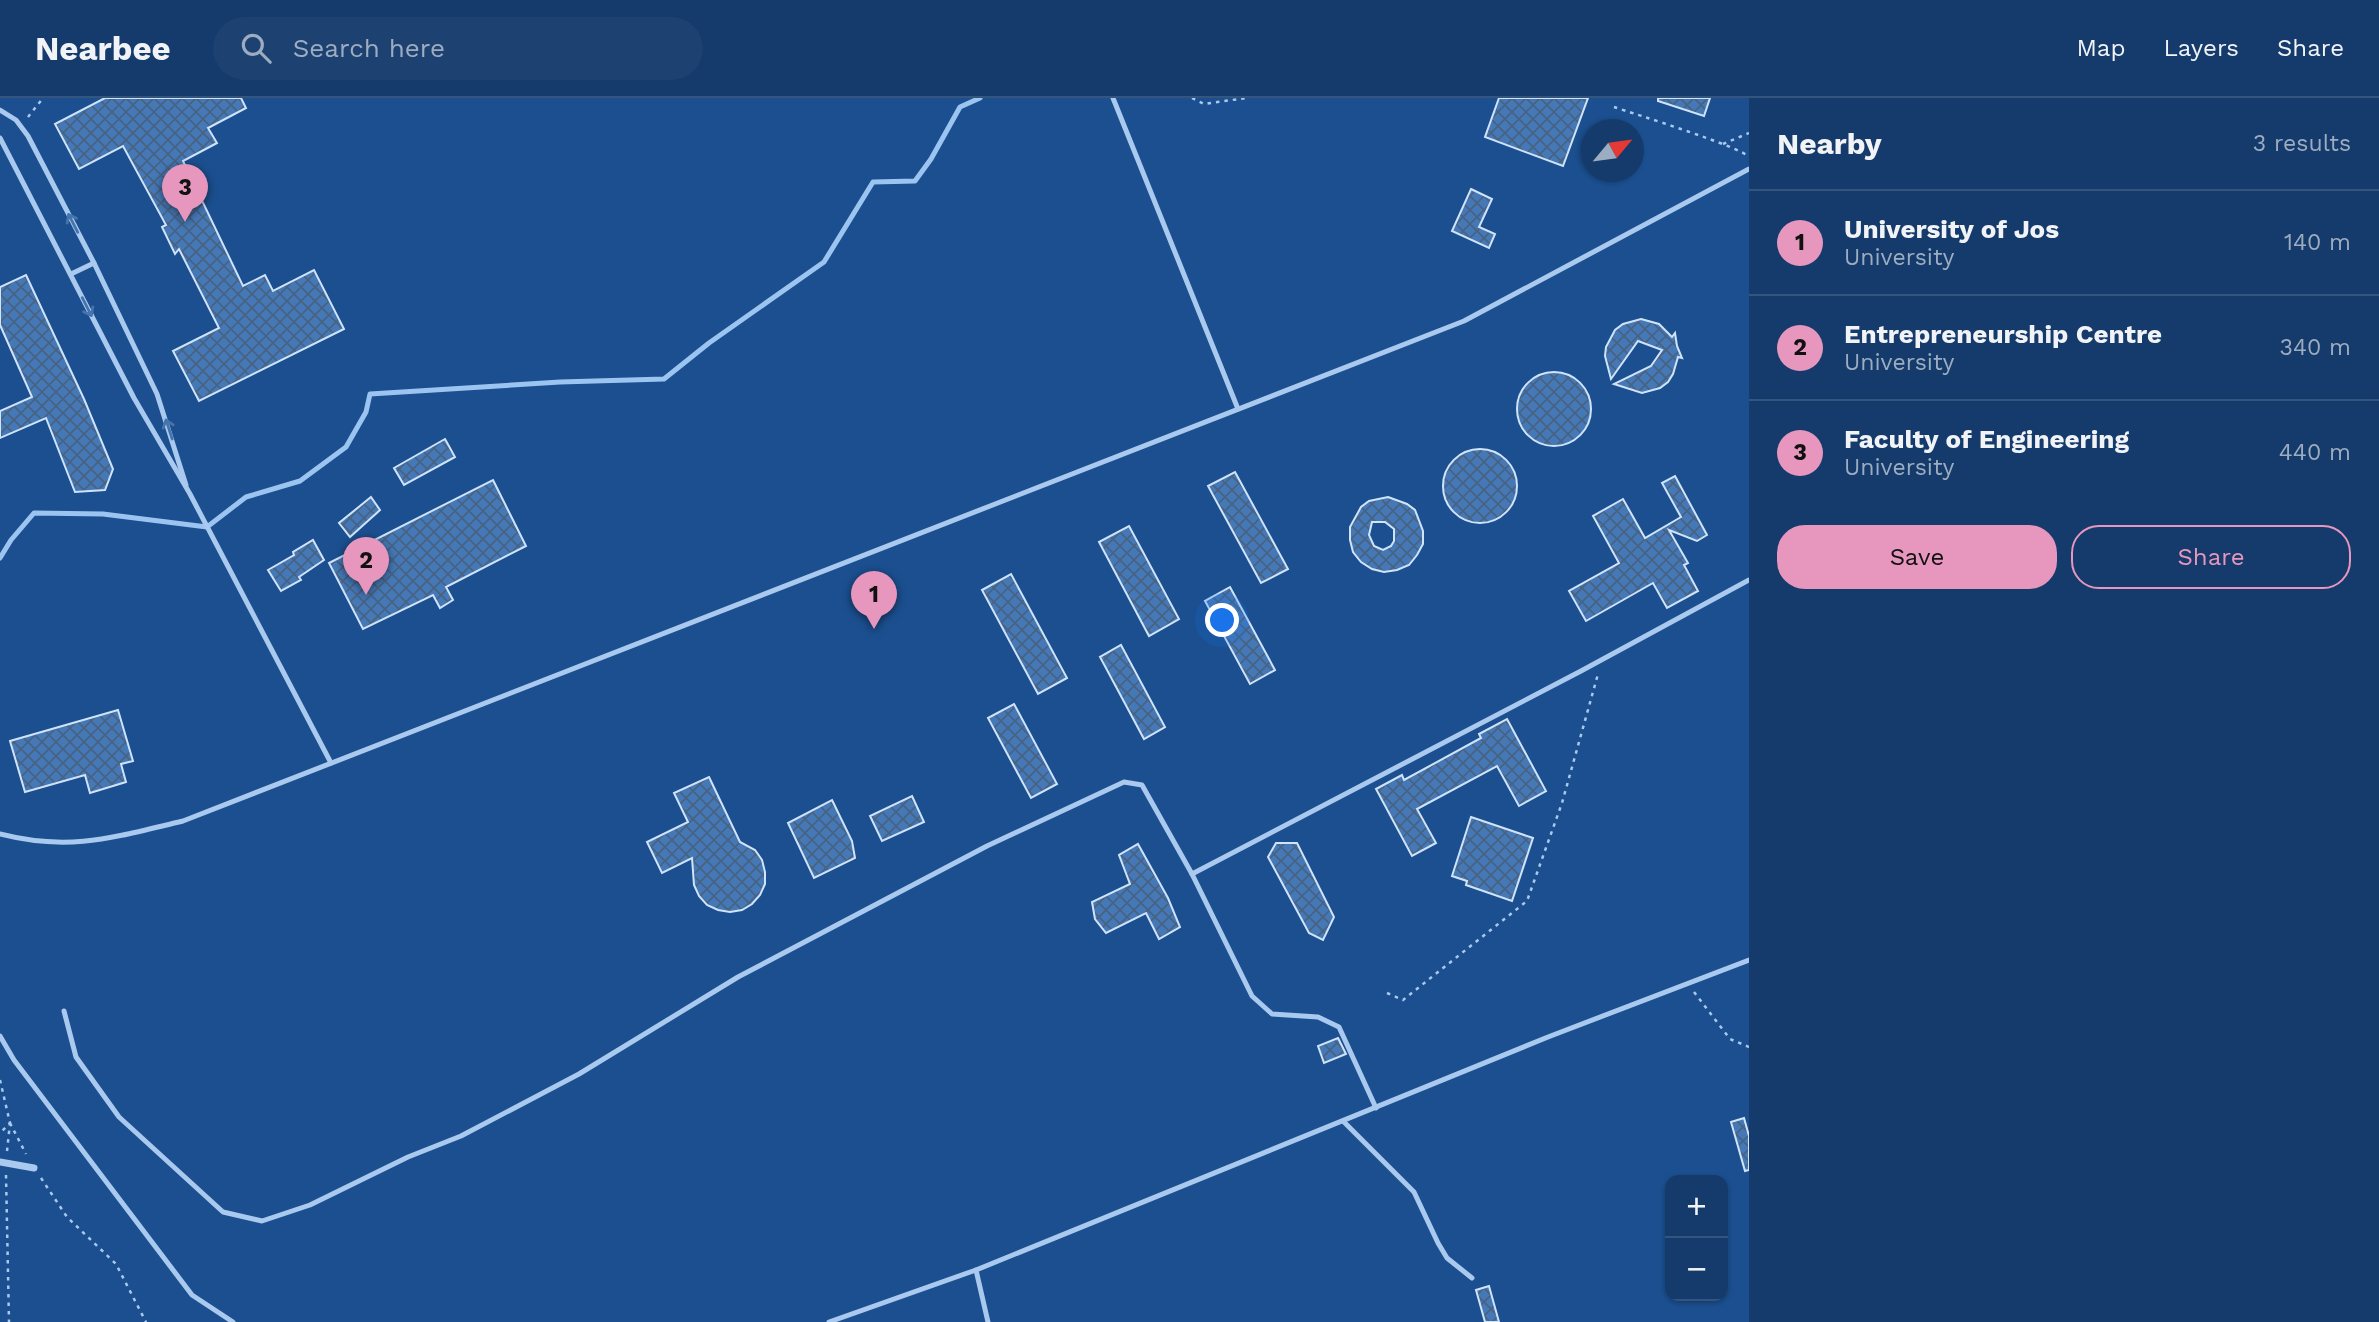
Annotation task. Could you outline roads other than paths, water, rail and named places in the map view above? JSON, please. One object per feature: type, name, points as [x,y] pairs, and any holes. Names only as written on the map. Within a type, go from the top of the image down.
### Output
[{"type":"street","points":[[3,1163],[34,1168]]},
{"type":"lane","points":[[1113,98],[1238,409]]},
{"type":"lane","points":[[0,110],[16,120],[28,135],[94,263],[157,394],[190,494]]},
{"type":"lane","points":[[0,138],[134,398],[190,494],[331,763]]},
{"type":"lane","points":[[0,834],[47,844],[96,842],[183,821],[1464,321],[1749,169]]},
{"type":"lane","points":[[71,275],[94,263]]},
{"type":"lane","points":[[1192,874],[1602,660],[1749,580]]},
{"type":"lane","points":[[64,1011],[76,1056],[120,1117],[223,1212],[262,1221],[310,1205],[408,1157],[461,1136],[579,1074],[738,977],[987,846],[1124,782],[1142,785],[1192,874],[1252,996],[1272,1014],[1318,1017],[1339,1027],[1376,1108]]},
{"type":"lane","points":[[829,1322],[976,1270],[1548,1037],[1749,960]]},
{"type":"lane","points":[[0,1036],[14,1060],[192,1295],[233,1322]]},
{"type":"lane","points":[[1343,1121],[1414,1192],[1447,1258],[1472,1278]]},
{"type":"lane","points":[[976,1270],[988,1322]]},
{"type":"waterway","points":[[0,558],[34,513],[103,514],[207,527],[246,497],[300,481],[346,447],[366,412],[370,394],[560,382],[664,379],[709,343],[824,262],[873,182],[915,181],[931,159],[960,107],[980,98]]},
{"type":"place","name":"Faculty of Engineering","points":[[185,222]]},
{"type":"place","name":"Entrepreneurship Centre","points":[[366,595]]},
{"type":"place","name":"University of Jos","points":[[874,629]]}]
